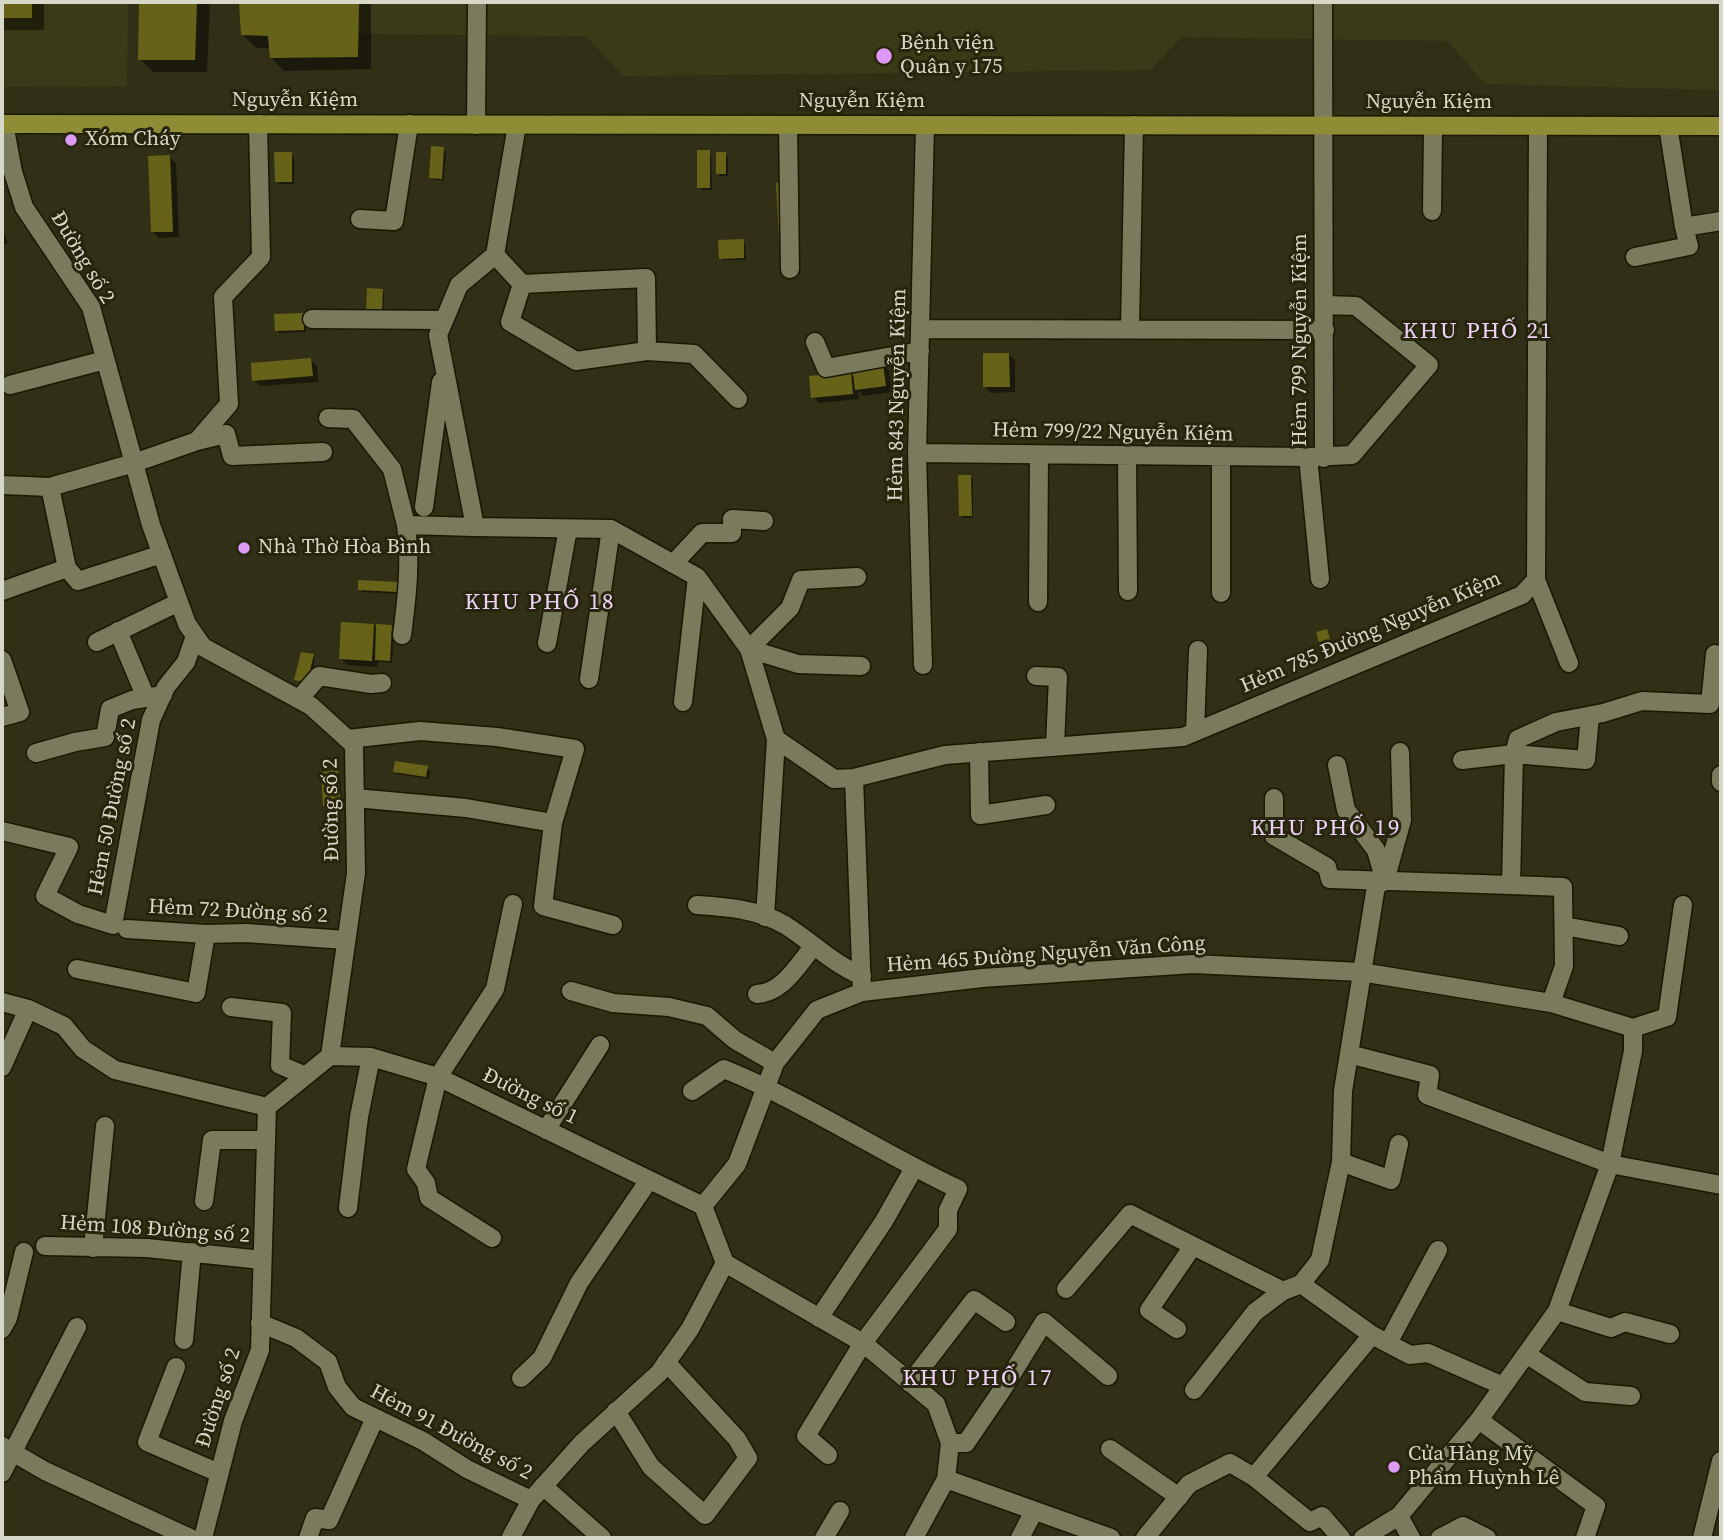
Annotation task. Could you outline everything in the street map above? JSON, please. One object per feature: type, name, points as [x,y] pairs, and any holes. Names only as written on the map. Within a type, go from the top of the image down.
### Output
[{"type":"main road","name":"Nguyễn Kiệm","points":[[3,124],[1721,126]]},
{"type":"street","points":[[476,125],[477,2]]},
{"type":"street","name":"Hẻm 799 Nguyễn Kiệm","points":[[1320,579],[1316,458],[1325,330],[1323,2]]},
{"type":"street","name":"Đường số 2","points":[[3,124],[24,207],[91,307],[134,463],[187,624],[203,647],[311,706],[354,746],[356,873],[330,1056]]},
{"type":"street","points":[[197,441],[229,404],[223,297],[261,257],[258,124]]},
{"type":"street","points":[[360,219],[394,221],[409,124]]},
{"type":"street","points":[[475,527],[438,335],[459,285],[495,255],[517,125]]},
{"type":"street","points":[[788,125],[790,269]]},
{"type":"street","name":"Hẻm 843 Nguyễn Kiệm","points":[[923,665],[917,453],[925,125]]},
{"type":"street","points":[[1130,329],[1134,125]]},
{"type":"street","points":[[1432,211],[1433,126]]},
{"type":"street","points":[[1538,126],[1536,580],[1569,663]]},
{"type":"street","points":[[1635,257],[1689,246],[1668,126]]},
{"type":"street","points":[[1684,227],[1721,221]]},
{"type":"street","points":[[495,255],[522,284],[646,278],[647,351]]},
{"type":"street","points":[[522,284],[510,322],[576,361],[647,351],[694,354],[737,399]]},
{"type":"street","name":"Hẻm 799/22 Nguyễn Kiệm","points":[[917,453],[1316,458],[1352,455],[1429,365],[1356,306],[1325,305]]},
{"type":"street","points":[[312,319],[444,320]]},
{"type":"street","points":[[921,329],[1325,330]]},
{"type":"street","points":[[815,342],[825,368],[920,351]]},
{"type":"street","points":[[10,385],[105,360]]},
{"type":"street","points":[[424,507],[444,367]]},
{"type":"street","points":[[328,418],[353,419],[392,469],[414,526],[402,635]]},
{"type":"street","points":[[2,485],[50,487],[226,433],[232,456],[323,452]]},
{"type":"street","points":[[1038,602],[1040,455]]},
{"type":"street","points":[[1127,456],[1128,591]]},
{"type":"street","points":[[1221,457],[1221,593]]},
{"type":"street","points":[[50,487],[67,568],[78,581],[162,554]]},
{"type":"street","points":[[673,564],[702,533],[732,533],[732,519],[764,521]]},
{"type":"street","points":[[414,526],[611,529],[696,577],[750,649],[776,739],[765,916]]},
{"type":"street","points":[[547,643],[568,528]]},
{"type":"street","points":[[589,679],[611,529]]},
{"type":"street","points":[[2,591],[67,568]]},
{"type":"street","points":[[683,702],[696,577]]},
{"type":"street","points":[[750,649],[790,608],[801,580],[857,577]]},
{"type":"street","name":"Hẻm 785 Đường Nguyễn Kiệm","points":[[854,778],[945,755],[1183,737],[1521,595],[1536,580]]},
{"type":"street","points":[[97,642],[179,601]]},
{"type":"street","points":[[36,753],[105,737],[110,709],[154,696],[118,631]]},
{"type":"street","name":"Hẻm 50 Đường số 2","points":[[2,831],[69,847],[45,896],[78,914],[113,925],[154,696],[186,662],[195,636]]},
{"type":"street","points":[[750,649],[798,664],[861,666]]},
{"type":"street","points":[[1195,732],[1198,649]]},
{"type":"street","points":[[1511,885],[1514,754],[1518,739],[1556,722],[1590,716],[1642,701],[1710,704],[1715,654]]},
{"type":"street","points":[[2,660],[20,712],[2,716]]},
{"type":"street","points":[[299,699],[319,676],[371,684],[382,683]]},
{"type":"street","points":[[1036,676],[1058,677],[1055,746]]},
{"type":"street","points":[[1462,760],[1514,754],[1586,760],[1590,716]]},
{"type":"street","points":[[348,739],[420,731],[497,737],[575,749],[553,823],[543,906],[613,925]]},
{"type":"street","points":[[776,739],[834,779],[854,778],[862,984]]},
{"type":"street","points":[[979,752],[980,815],[1045,805]]},
{"type":"street","points":[[1194,1390],[1255,1312],[1283,1291],[1301,1284],[1320,1260],[1342,1162],[1343,1091],[1376,887],[1385,881],[1402,820],[1400,752]]},
{"type":"street","points":[[1337,765],[1346,810],[1376,850],[1385,881]]},
{"type":"street","points":[[1721,775],[1721,782]]},
{"type":"street","points":[[355,798],[466,808],[553,823]]},
{"type":"street","points":[[1274,798],[1275,836],[1327,867],[1330,878],[1563,887],[1564,966],[1551,1003]]},
{"type":"street","points":[[492,1238],[429,1198],[426,1183],[416,1170],[438,1077],[495,989],[513,904]]},
{"type":"street","points":[[697,905],[748,909],[783,924],[862,984]]},
{"type":"street","points":[[1363,1538],[1399,1516],[1479,1420],[1557,1311],[1610,1164],[1633,1051],[1633,1028],[1667,1017],[1683,905]]},
{"type":"street","points":[[1564,926],[1619,936]]},
{"type":"street","name":"Hẻm 72 Đường số 2","points":[[127,929],[346,940]]},
{"type":"street","points":[[77,969],[196,993],[206,934]]},
{"type":"street","points":[[757,994],[766,994],[778,988],[814,946]]},
{"type":"street","name":"Hẻm 465 Đường Nguyễn Văn Công","points":[[703,1206],[737,1164],[775,1063],[817,1010],[862,984],[1193,964],[1361,971],[1551,1003],[1633,1028]]},
{"type":"street","points":[[571,991],[613,1003],[669,1007],[707,1016],[736,1040],[775,1063]]},
{"type":"street","points":[[2,1002],[28,1009],[64,1026],[83,1049],[114,1070],[267,1107],[330,1056]]},
{"type":"street","points":[[231,1007],[282,1013],[279,1065],[306,1076]]},
{"type":"street","points":[[2,1067],[28,1009]]},
{"type":"street","points":[[545,1129],[600,1045]]},
{"type":"street","points":[[1349,1054],[1430,1075],[1427,1095],[1610,1164],[1721,1185]]},
{"type":"street","name":"Đường số 1","points":[[330,1056],[371,1057],[438,1077],[703,1206]]},
{"type":"street","points":[[348,1208],[359,1117],[371,1057]]},
{"type":"street","points":[[692,1091],[724,1069],[766,1086],[914,1168],[958,1189],[948,1210],[948,1230],[863,1343],[806,1436],[828,1455]]},
{"type":"street","name":"Đường số 2","points":[[203,1538],[233,1421],[260,1350],[267,1107]]},
{"type":"street","points":[[93,1248],[105,1126]]},
{"type":"street","points":[[204,1201],[212,1140],[265,1140]]},
{"type":"street","points":[[1342,1162],[1391,1180],[1399,1144]]},
{"type":"street","points":[[819,1318],[884,1221],[914,1168]]},
{"type":"street","points":[[521,1378],[542,1358],[579,1283],[649,1180]]},
{"type":"street","points":[[703,1206],[724,1263],[863,1343],[936,1404],[950,1443],[946,1479],[915,1538]]},
{"type":"street","points":[[1066,1289],[1130,1214],[1283,1291]]},
{"type":"street","name":"Hẻm 108 Đường số 2","points":[[45,1246],[192,1252],[262,1261]]},
{"type":"street","points":[[1177,1329],[1149,1310],[1194,1246]]},
{"type":"street","points":[[1254,1477],[1380,1339],[1438,1250]]},
{"type":"street","points":[[2,1329],[8,1318],[24,1252]]},
{"type":"street","points":[[184,1340],[192,1252]]},
{"type":"street","points":[[531,1500],[582,1443],[659,1373],[690,1329],[724,1263]]},
{"type":"street","points":[[1301,1284],[1380,1339],[1410,1355],[1428,1353],[1503,1386]]},
{"type":"street","points":[[910,1383],[974,1300],[1006,1322]]},
{"type":"street","points":[[1557,1311],[1611,1328],[1625,1322],[1670,1334]]},
{"type":"street","points":[[950,1443],[966,1443],[1044,1322],[1108,1376]]},
{"type":"street","name":"Hẻm 91 Đường số 2","points":[[260,1323],[296,1338],[328,1362],[337,1387],[353,1407],[423,1441],[467,1469],[531,1500],[511,1538]]},
{"type":"street","points":[[2,1474],[8,1449],[76,1327]]},
{"type":"street","points":[[1526,1354],[1585,1392],[1631,1396]]},
{"type":"street","points":[[616,1411],[651,1467],[705,1515],[748,1458],[737,1439],[666,1362]]},
{"type":"street","points":[[176,1367],[147,1442],[219,1473]]},
{"type":"street","points":[[308,1538],[315,1518],[329,1520],[375,1418]]},
{"type":"street","points":[[1479,1420],[1595,1506],[1586,1538]]},
{"type":"street","points":[[8,1449],[45,1471],[190,1538]]},
{"type":"street","points":[[1110,1449],[1179,1497]]},
{"type":"street","points":[[1702,1538],[1721,1461]]},
{"type":"street","points":[[1145,1538],[1189,1484],[1230,1463],[1254,1477],[1311,1522],[1322,1516],[1341,1538]]},
{"type":"street","points":[[946,1479],[1109,1538]]},
{"type":"street","points":[[543,1486],[602,1538]]},
{"type":"street","points":[[824,1538],[840,1511]]},
{"type":"street","points":[[1020,1538],[1034,1511]]},
{"type":"street","points":[[1399,1516],[1411,1538]]},
{"type":"street","points":[[1440,1538],[1463,1526],[1486,1538]]},
{"type":"shaded area","points":[[2,2],[128,2],[127,86],[2,87]]},
{"type":"shaded area","name":"Bệnh viện Quân y 175","points":[[359,2],[1721,2],[1721,90],[1485,84],[1448,41],[1182,37],[1150,70],[623,76],[586,36],[358,34]]},
{"type":"building","points":[[2,2],[32,2],[32,18],[2,18]]},
{"type":"building","points":[[139,2],[197,2],[195,60],[138,60]]},
{"type":"building","points":[[239,2],[359,2],[358,57],[270,58],[268,36],[241,35]]},
{"type":"building","points":[[431,146],[444,147],[442,179],[429,178]]},
{"type":"building","points":[[697,150],[710,150],[710,188],[697,188]]},
{"type":"building","points":[[274,152],[292,152],[292,182],[275,182]]},
{"type":"building","points":[[716,152],[726,152],[726,174],[716,174]]},
{"type":"building","points":[[170,155],[173,232],[151,232],[148,156]]},
{"type":"building","points":[[791,182],[794,236],[779,237],[776,183]]},
{"type":"building","points":[[744,239],[744,258],[719,259],[718,240]]},
{"type":"building","points":[[367,288],[383,289],[382,316],[366,315]]},
{"type":"building","points":[[304,313],[304,330],[275,331],[274,314]]},
{"type":"building","points":[[983,353],[1009,353],[1010,387],[983,387]]},
{"type":"building","points":[[311,358],[313,376],[252,381],[251,363]]},
{"type":"building","points":[[883,363],[886,386],[855,390],[852,366]]},
{"type":"building","points":[[851,372],[853,394],[811,398],[809,376]]},
{"type":"building","points":[[958,475],[971,475],[972,516],[959,516]]},
{"type":"building","points":[[358,580],[397,582],[397,592],[358,590]]},
{"type":"building","points":[[341,622],[374,624],[372,661],[339,659]]},
{"type":"building","points":[[376,624],[392,625],[390,661],[375,660]]},
{"type":"building","points":[[1327,629],[1334,652],[1323,656],[1316,632]]},
{"type":"building","points":[[301,652],[314,654],[307,683],[294,680]]},
{"type":"building","points":[[395,761],[428,766],[426,777],[393,772]]},
{"type":"building","points":[[338,770],[341,805],[323,806],[321,772]]},
{"type":"place","name":"Bệnh viện Quân y 175","points":[[884,56]]},
{"type":"place","name":"Xóm Cháy","points":[[71,140]]},
{"type":"place","name":"Nhà Thờ Hòa Bình","points":[[244,548]]},
{"type":"place","name":"Cửa Hàng Mỹ Phẩm Huỳnh Lê","points":[[1394,1467]]},
{"type":"district","name":"KHU PHỐ 21","points":[[1478,332]]},
{"type":"district","name":"KHU PHỐ 18","points":[[540,603]]},
{"type":"district","name":"KHU PHỐ 19","points":[[1326,829]]},
{"type":"district","name":"KHU PHỐ 17","points":[[978,1379]]}]
